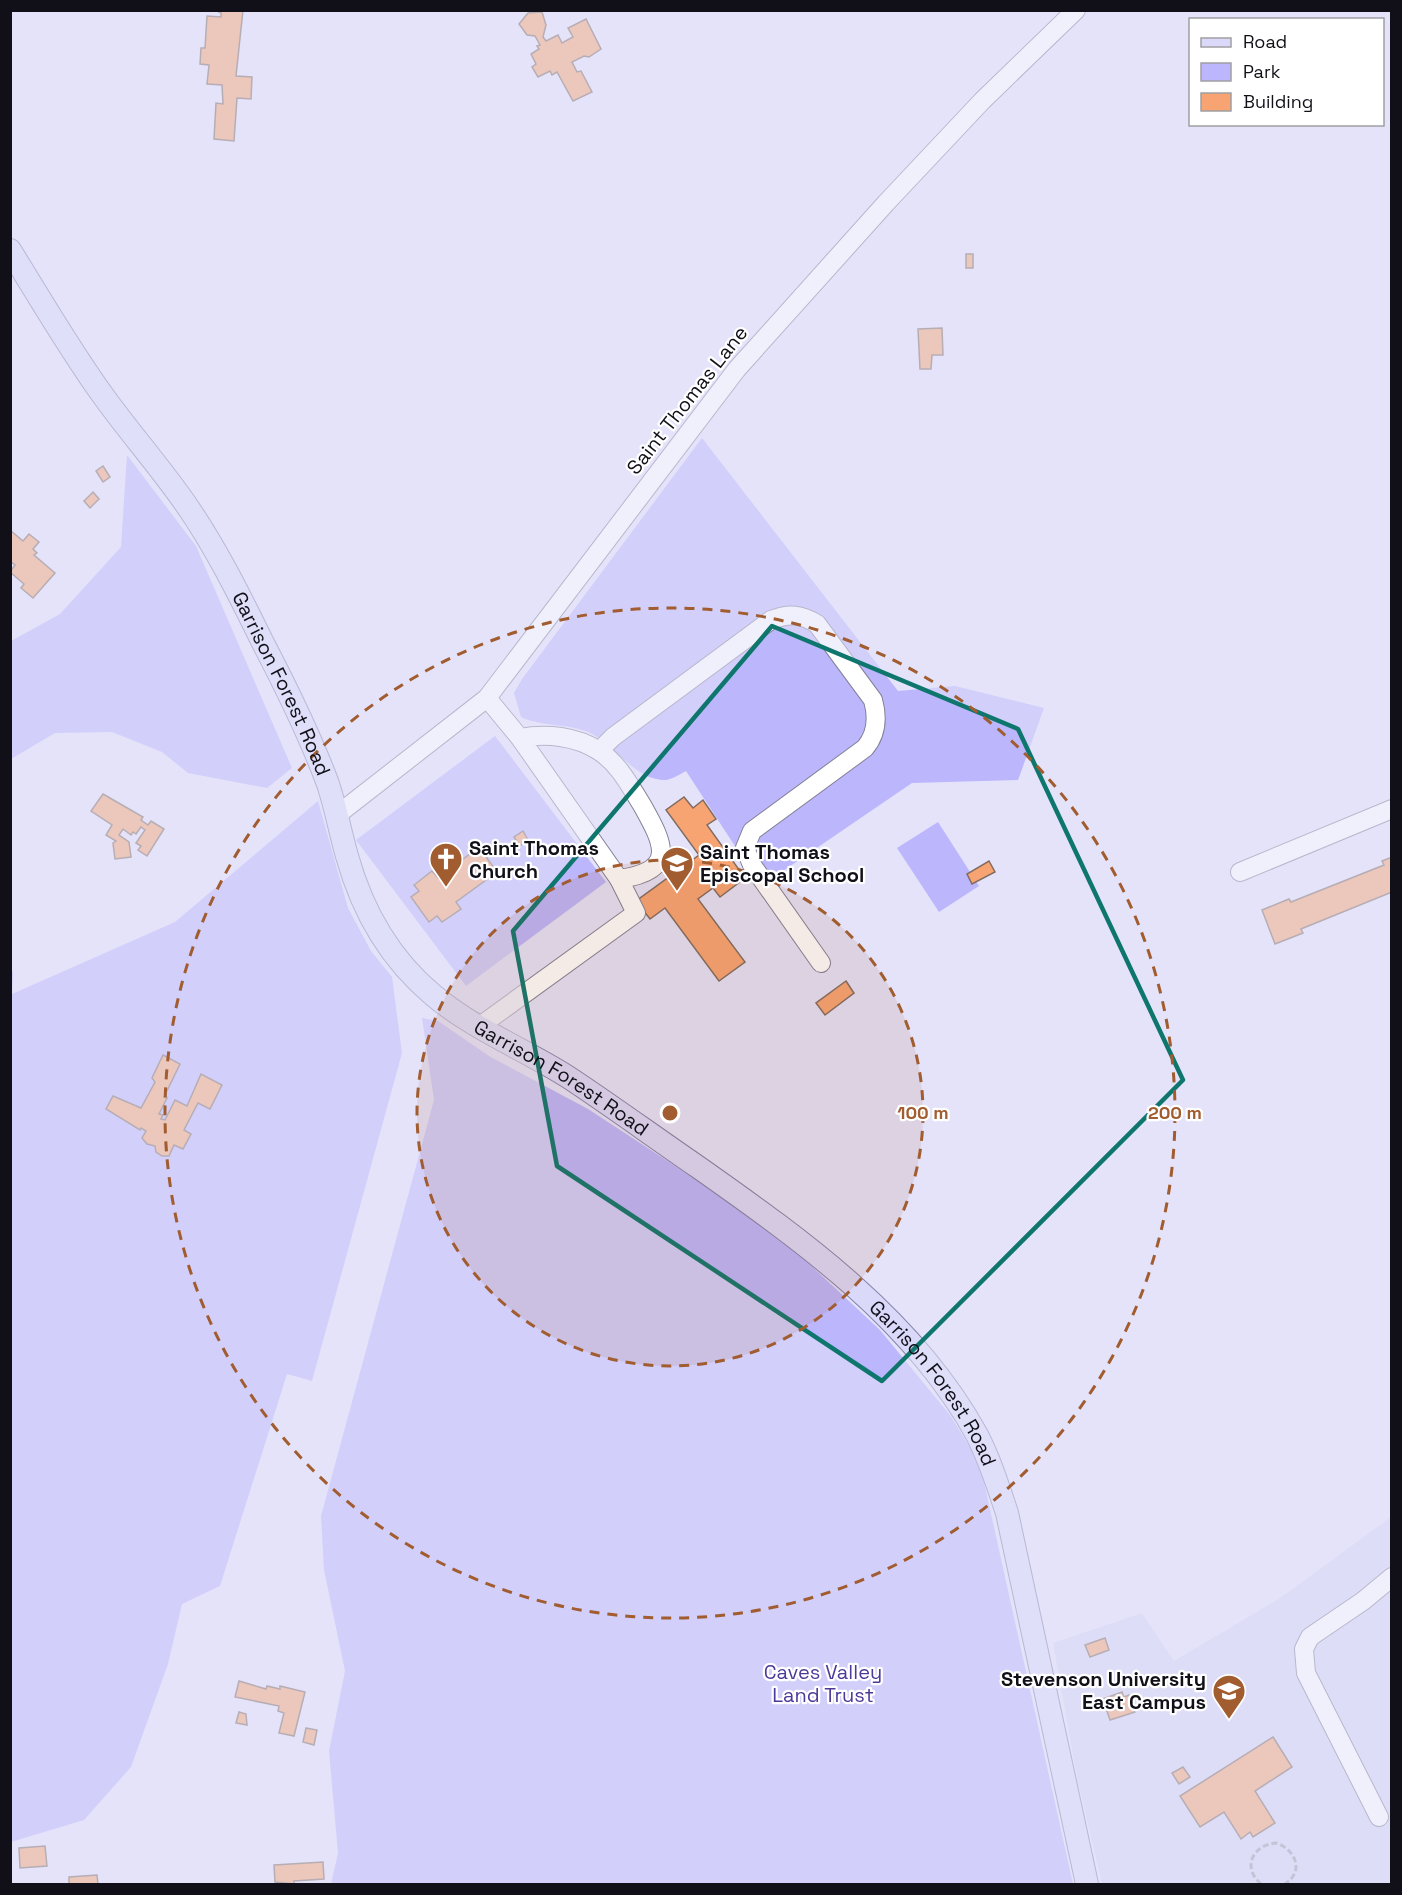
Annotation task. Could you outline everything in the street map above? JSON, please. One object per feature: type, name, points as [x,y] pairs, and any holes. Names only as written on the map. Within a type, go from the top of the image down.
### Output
[{"type":"main road","name":"Garrison Forest Road","points":[[10,250],[62,336],[102,394],[184,502],[218,556],[281,677],[314,747],[337,815],[356,885],[370,918],[388,947],[433,996],[567,1076],[781,1226],[837,1271],[915,1350],[959,1406],[987,1457],[1007,1513],[1087,1884]]},
{"type":"street","name":"Saint Thomas Lane","points":[[337,815],[487,698],[510,671],[676,446],[737,369],[974,109],[1076,10]]},
{"type":"street","points":[[599,751],[612,737],[771,620],[794,615],[806,616],[818,624],[873,700],[876,711],[874,733],[865,748],[752,831],[745,848],[752,865],[821,963]]},
{"type":"street","points":[[480,1026],[636,913],[619,879],[520,738],[487,698]]},
{"type":"street","points":[[520,738],[542,734],[568,739],[599,751],[624,774],[660,837],[662,851],[658,862],[641,874],[619,879]]},
{"type":"street","points":[[1240,872],[1392,809]]},
{"type":"street","points":[[1379,1817],[1306,1673],[1304,1649],[1310,1637],[1363,1601],[1392,1577]]},
{"type":"path","points":[[1261,1884],[1252,1872],[1252,1858],[1260,1846],[1276,1843],[1291,1851],[1296,1862],[1294,1875],[1285,1884]]},
{"type":"highlighted area","points":[[772,626],[1018,729],[1183,1080],[882,1381],[557,1166],[513,931]]},
{"type":"shaded area","name":"Stevenson University East Campus","points":[[1391,1517],[1391,1884],[1102,1884],[1077,1778],[1053,1643],[1142,1613],[1174,1661],[1280,1598]]},
{"type":"green space","points":[[702,438],[898,691],[955,686],[1044,708],[1018,780],[912,783],[761,886],[686,771],[667,780],[654,778],[634,768],[588,732],[521,717],[514,693],[522,679]]},
{"type":"green space","points":[[127,455],[196,546],[292,768],[267,788],[188,773],[162,752],[112,732],[55,733],[11,759],[11,641],[60,614],[121,547]]},
{"type":"green space","points":[[495,736],[606,882],[466,986],[356,840]],"holes":[[[478,847],[456,902],[460,909],[442,922],[437,916],[429,921],[411,898],[419,891],[414,884],[432,871],[438,878]]]},
{"type":"green space","points":[[318,801],[348,908],[371,951],[392,977],[402,1053],[312,1381],[287,1374],[220,1586],[182,1604],[168,1664],[131,1767],[84,1820],[11,1842],[11,970],[13,972],[12,994],[175,922]]},
{"type":"green space","points":[[938,822],[979,886],[939,912],[897,848]]},
{"type":"green space","name":"Caves Valley Land Trust","points":[[422,1018],[438,1021],[489,1056],[588,1109],[773,1230],[880,1330],[950,1415],[980,1464],[1073,1884],[331,1884],[338,1853],[329,1751],[345,1671],[324,1570],[321,1516],[434,1100]]},
{"type":"building","points":[[215,10],[243,10],[236,76],[252,77],[251,99],[237,98],[234,141],[214,139],[216,103],[223,104],[222,85],[207,84],[209,65],[200,64],[201,48],[205,48],[207,16],[221,17],[221,13]]},
{"type":"building","points":[[542,12],[546,25],[543,37],[546,41],[558,35],[562,43],[573,37],[568,28],[586,19],[601,49],[589,57],[584,56],[572,62],[577,72],[581,71],[592,92],[573,101],[557,72],[552,75],[550,71],[538,77],[532,67],[536,64],[531,54],[539,49],[537,46],[540,45],[535,36],[527,35],[519,24],[528,13]]},
{"type":"building","points":[[966,254],[973,254],[973,268],[966,268]]},
{"type":"building","points":[[942,328],[943,355],[932,355],[931,369],[920,369],[918,329]]},
{"type":"building","points":[[103,466],[110,477],[103,482],[96,471]]},
{"type":"building","points":[[93,492],[99,499],[90,508],[84,501]]},
{"type":"building","points":[[10,530],[23,541],[29,534],[39,542],[33,549],[37,553],[34,555],[55,573],[33,598],[21,588],[24,584],[10,572],[15,565],[10,561]]},
{"type":"building","points":[[103,794],[143,817],[141,820],[148,825],[151,821],[164,829],[147,856],[138,850],[141,846],[136,843],[145,830],[141,827],[136,834],[133,832],[131,835],[123,829],[119,835],[129,842],[131,857],[115,859],[113,843],[116,841],[106,835],[112,825],[91,811]]},
{"type":"building","name":"Saint Thomas Episcopal School","points":[[684,797],[693,808],[703,800],[716,819],[707,825],[745,878],[720,897],[713,888],[698,899],[745,962],[719,981],[665,908],[650,919],[636,901],[699,855],[666,810]]},
{"type":"building","points":[[523,831],[528,840],[520,846],[514,837]]},
{"type":"building","name":"Saint Thomas Church","points":[[479,847],[497,872],[456,902],[461,909],[442,922],[437,916],[429,922],[411,897],[419,891],[414,885],[432,871],[438,878]]},
{"type":"building","points":[[1392,857],[1392,892],[1301,929],[1303,933],[1275,944],[1262,910],[1289,899],[1291,902],[1384,865],[1382,861]]},
{"type":"building","points":[[989,861],[995,872],[972,884],[967,874]]},
{"type":"building","points":[[846,981],[854,993],[825,1015],[816,1003]]},
{"type":"building","points":[[163,1055],[180,1064],[164,1097],[167,1098],[159,1114],[163,1115],[161,1119],[165,1120],[175,1100],[187,1106],[201,1074],[222,1085],[210,1109],[198,1103],[184,1130],[191,1134],[183,1149],[174,1145],[169,1156],[162,1156],[156,1152],[155,1146],[147,1144],[142,1138],[146,1131],[141,1128],[140,1130],[106,1109],[113,1096],[141,1108],[155,1082],[152,1078]]},
{"type":"building","points":[[1105,1638],[1109,1650],[1090,1657],[1085,1645]]},
{"type":"building","points":[[239,1681],[266,1689],[267,1686],[280,1689],[280,1686],[305,1692],[294,1736],[279,1733],[284,1713],[278,1711],[279,1706],[235,1697]]},
{"type":"building","points":[[1122,1692],[1124,1697],[1129,1695],[1135,1712],[1110,1720],[1103,1699]]},
{"type":"building","points":[[239,1712],[246,1714],[247,1725],[236,1723]]},
{"type":"building","points":[[306,1728],[317,1730],[314,1745],[303,1742]]},
{"type":"building","points":[[1273,1737],[1292,1767],[1255,1791],[1275,1823],[1253,1837],[1250,1832],[1241,1839],[1224,1812],[1200,1827],[1180,1796]]},
{"type":"building","points":[[1183,1767],[1190,1777],[1179,1784],[1172,1773]]},
{"type":"building","points":[[45,1846],[47,1866],[20,1868],[19,1848]]},
{"type":"building","points":[[323,1862],[324,1879],[294,1881],[294,1884],[275,1882],[274,1865]]},
{"type":"building","points":[[97,1875],[98,1884],[69,1884],[69,1877]]},
{"type":"place","name":"Saint Thomas Church","points":[[446,888]]},
{"type":"place","name":"Saint Thomas Episcopal School","points":[[677,892]]},
{"type":"place","name":"Stevenson University East Campus","points":[[1229,1720]]}]
